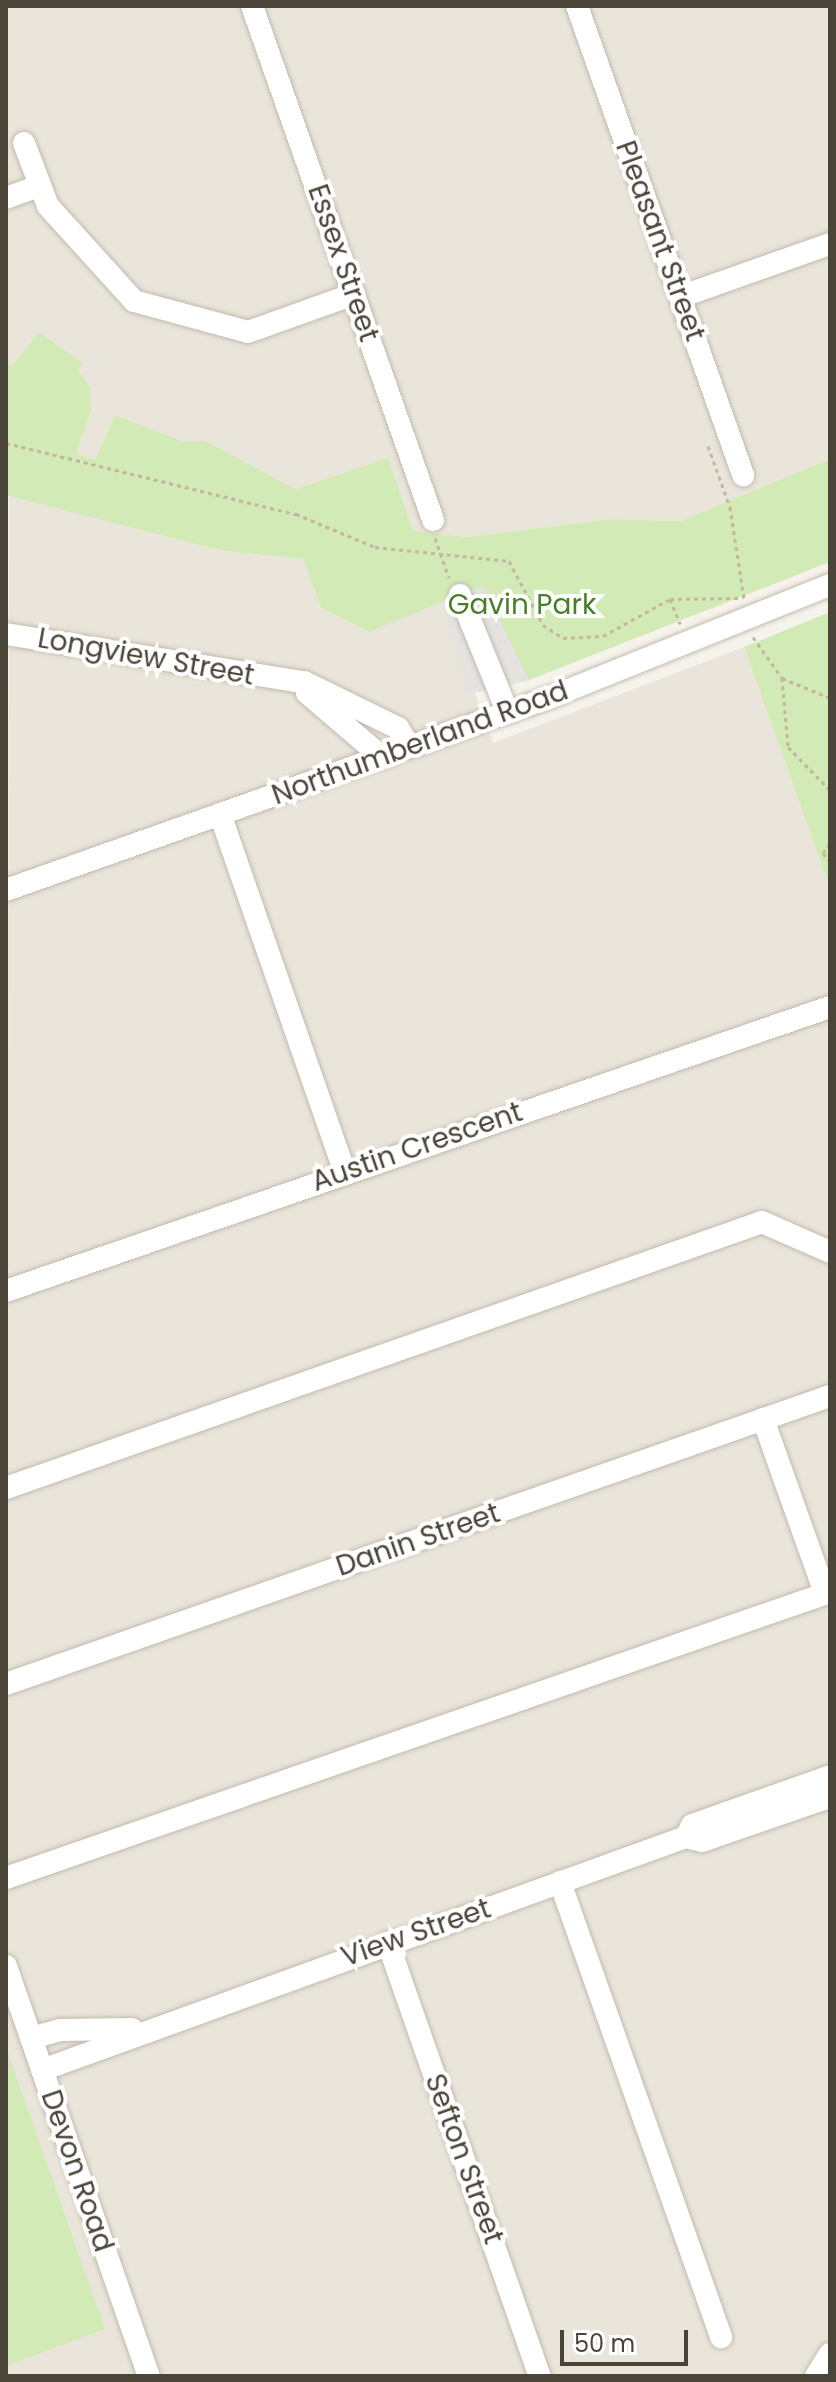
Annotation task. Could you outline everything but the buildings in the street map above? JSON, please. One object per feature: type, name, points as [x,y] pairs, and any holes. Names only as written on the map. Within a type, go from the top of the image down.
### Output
[{"type":"street","name":"Essex Street","points":[[252,6],[433,520]]},
{"type":"street","name":"Pleasant Street","points":[[577,6],[743,475]]},
{"type":"street","points":[[24,143],[39,186],[103,273],[134,301],[248,332],[354,294]]},
{"type":"street","points":[[6,198],[39,186]]},
{"type":"street","points":[[680,297],[830,244]]},
{"type":"street","name":"Northumberland Road","points":[[6,890],[508,713],[688,642],[748,608],[830,585]]},
{"type":"street","points":[[460,595],[508,713]]},
{"type":"street","name":"Longview Street","points":[[6,634],[316,685],[398,728],[410,747]]},
{"type":"street","name":"Longview Street","points":[[285,682],[382,757]]},
{"type":"street","points":[[220,814],[345,1173]]},
{"type":"street","name":"Austin Crescent","points":[[6,1291],[830,1007]]},
{"type":"street","points":[[6,1488],[762,1222],[830,1252]]},
{"type":"street","name":"Danin Street","points":[[6,1684],[830,1396]]},
{"type":"street","points":[[6,1878],[828,1592],[763,1419]]},
{"type":"street","name":"View Street","points":[[686,1837],[692,1825],[830,1776]]},
{"type":"street","name":"View Street","points":[[42,2070],[145,2028],[686,1837],[702,1841],[830,1797]]},
{"type":"street","points":[[560,1882],[721,2337]]},
{"type":"street","name":"Sefton Street","points":[[388,1943],[540,2376]]},
{"type":"street","name":"Devon Road","points":[[6,1966],[14,2012],[31,2038],[149,2376]]},
{"type":"street","name":"View Street","points":[[31,2038],[60,2030],[145,2028]]},
{"type":"street","points":[[816,2376],[830,2354]]},
{"type":"path","points":[[6,443],[296,514],[375,547],[437,559],[509,561],[543,625],[563,638],[603,636],[670,599],[748,608]]},
{"type":"path","points":[[708,446],[730,507],[758,648],[782,678],[830,698]]},
{"type":"path","points":[[433,520],[437,559],[460,595]]},
{"type":"path","points":[[670,599],[688,642]]},
{"type":"path","points":[[782,678],[788,747],[830,790]]},
{"type":"path","points":[[830,844],[823,853],[830,861]]},
{"type":"shaded area","points":[[6,6],[830,6],[830,459],[681,521],[611,519],[467,537],[413,531],[388,459],[296,489],[205,442],[185,442],[115,415],[95,460],[76,453],[91,410],[90,387],[78,370],[83,364],[11,369],[6,359]]},
{"type":"shaded area","points":[[9,493],[223,551],[303,559],[321,608],[441,602],[493,743],[744,647],[830,888],[830,2338],[806,2376],[6,2376]]},
{"type":"shaded area","points":[[483,586],[529,680],[469,694],[441,602]]},
{"type":"green space","name":"Gavin Park","points":[[39,332],[83,364],[78,370],[90,387],[91,410],[76,453],[95,460],[115,415],[185,442],[205,441],[296,489],[388,458],[413,531],[467,537],[611,519],[681,521],[830,459],[830,562],[529,680],[469,694],[441,602],[369,632],[321,608],[303,559],[223,551],[6,495],[6,359],[11,368]]},
{"type":"green space","points":[[830,612],[830,888],[744,647]]},
{"type":"green space","points":[[6,2047],[105,2329],[6,2366]]}]
